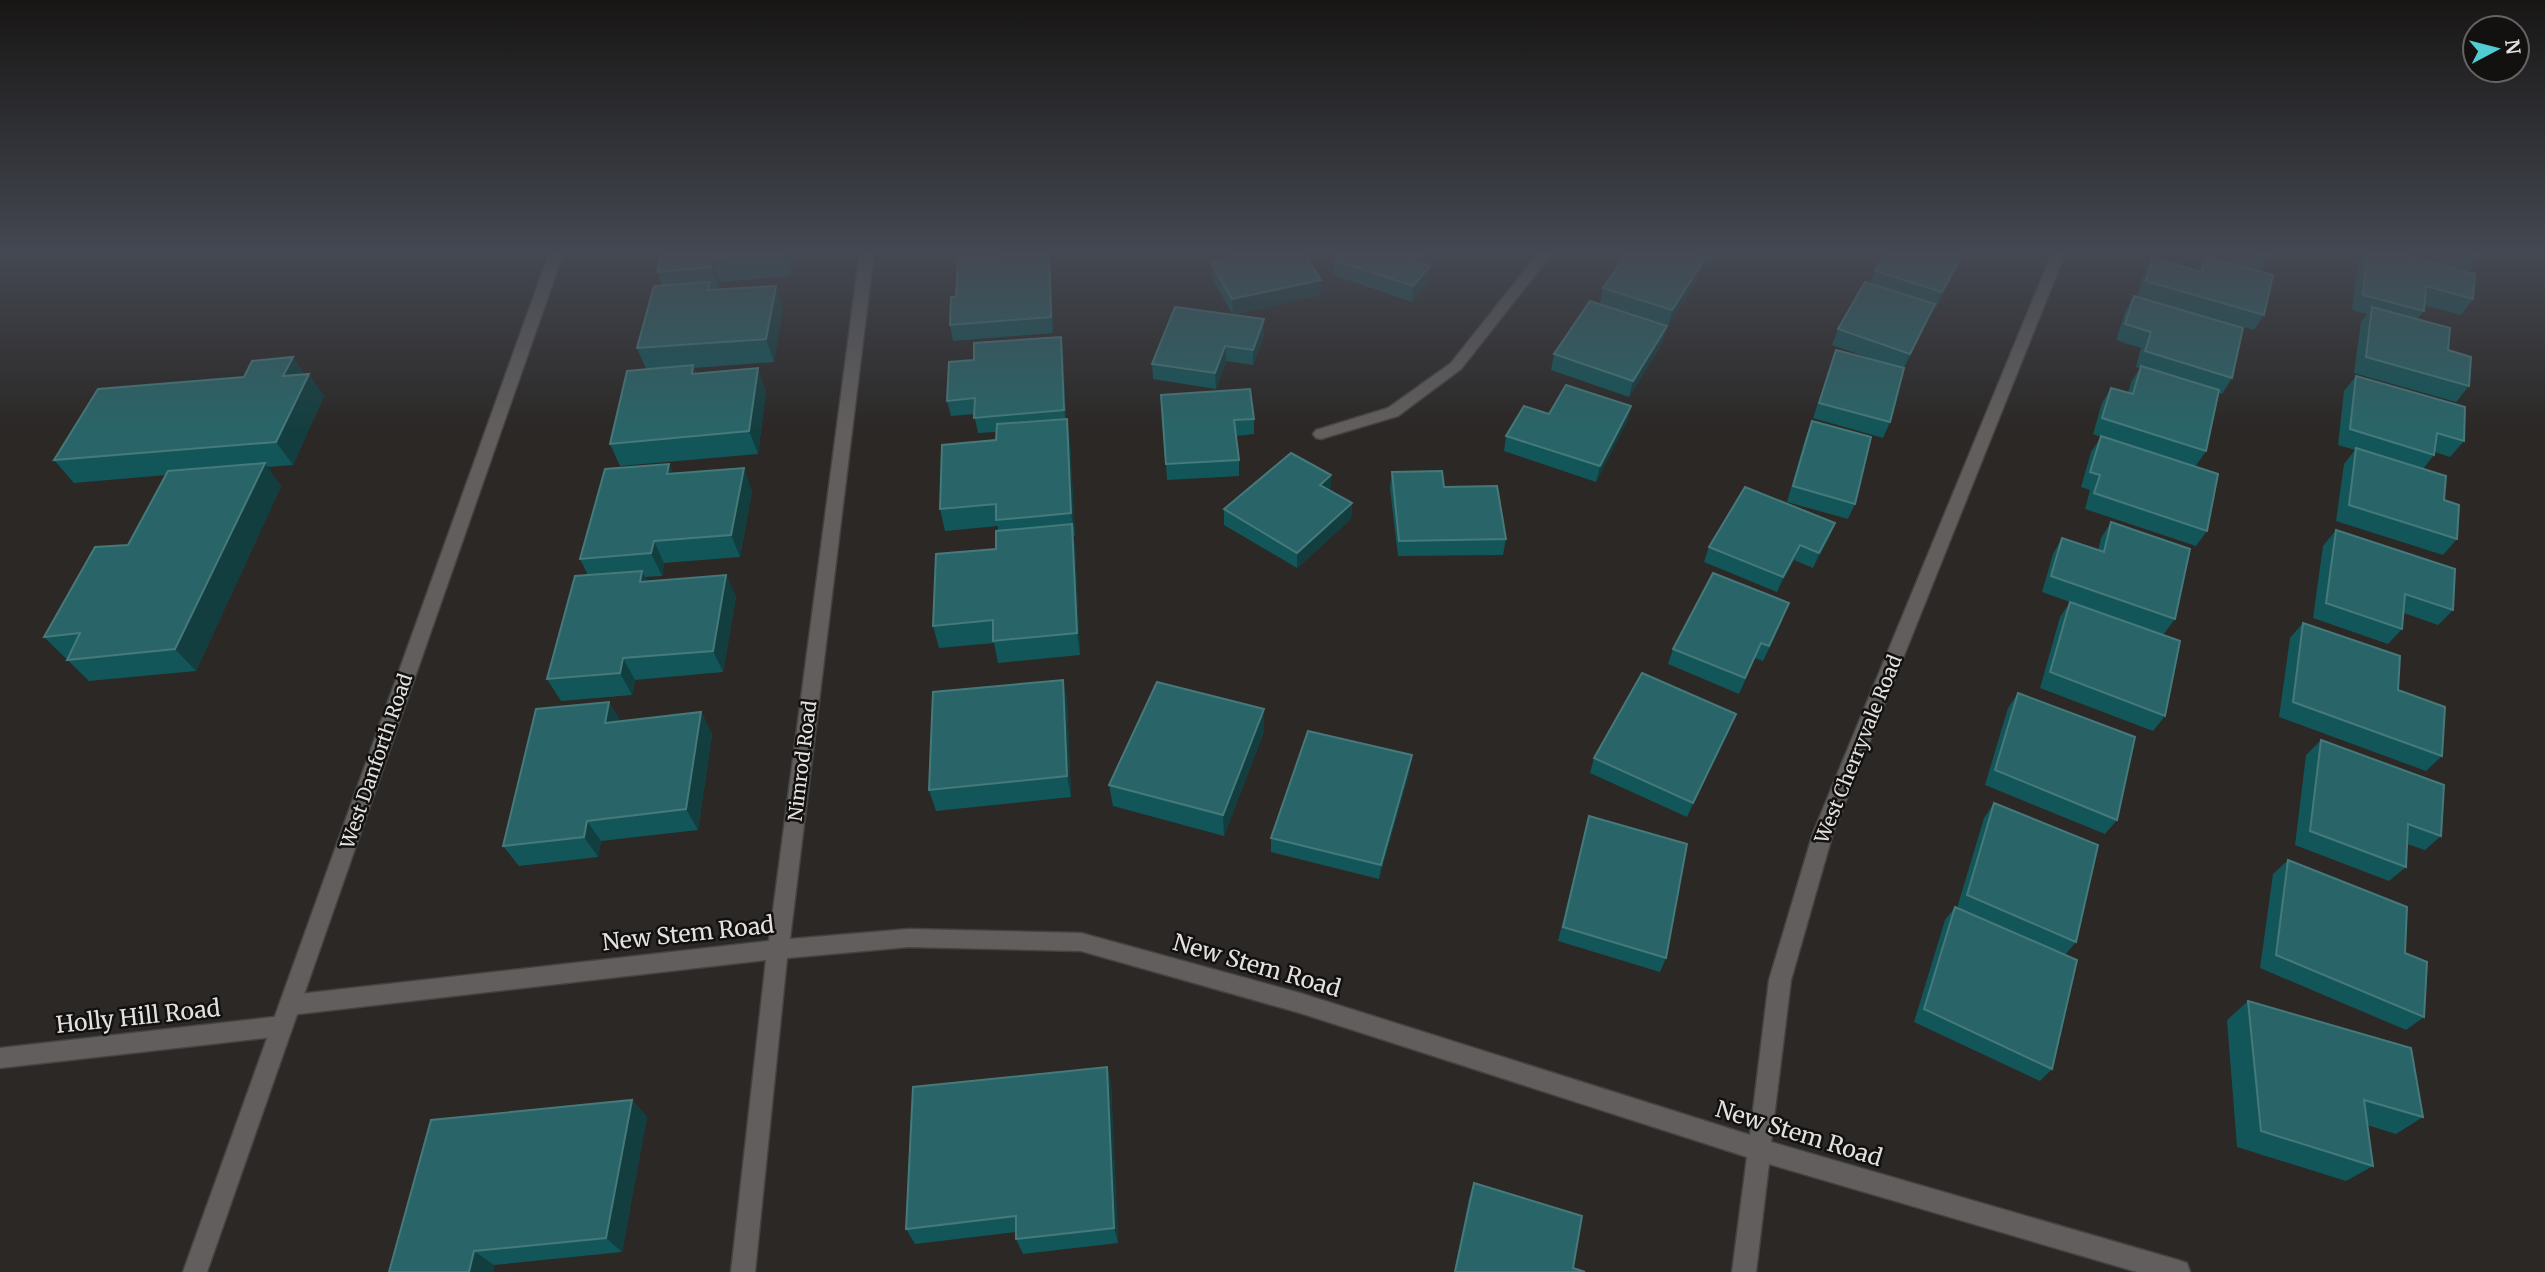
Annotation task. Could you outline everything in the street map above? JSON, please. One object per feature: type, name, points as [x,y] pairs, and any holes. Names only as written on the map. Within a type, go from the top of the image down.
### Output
[{"type":"street","name":"West Danforth Road","points":[[195,1272],[536,310]]},
{"type":"street","name":"Nimrod Road","points":[[743,1272],[778,949],[859,310]]},
{"type":"street","points":[[1321,434],[1394,412],[1456,366],[1500,310]]},
{"type":"street","name":"West Cherryvale Road","points":[[1744,1272],[1757,1149],[1780,980],[1823,833],[2036,310]]},
{"type":"street","name":"New Stem Road","points":[[290,1005],[778,949],[909,938],[1081,942],[1300,1003],[1757,1149],[2178,1272]]},
{"type":"street","name":"Holly Hill Road","points":[[0,1058],[282,1026]]},
{"type":"building","points":[[647,310],[771,310],[766,339],[637,348]]},
{"type":"building","points":[[951,310],[1051,310],[1051,317],[950,325]]},
{"type":"building","points":[[1174,310],[1200,310],[1264,319],[1253,350],[1225,346],[1215,373],[1152,364]]},
{"type":"building","points":[[1584,310],[1619,310],[1667,326],[1633,381],[1554,354]]},
{"type":"building","points":[[1849,310],[1932,310],[1910,354],[1838,329]]},
{"type":"building","points":[[2129,310],[2183,310],[2243,328],[2232,378],[2145,351],[2151,332],[2125,324]]},
{"type":"building","points":[[2248,310],[2265,310],[2264,315]]},
{"type":"building","points":[[2372,310],[2384,310],[2450,328],[2448,350],[2471,357],[2469,386],[2366,357]]},
{"type":"building","points":[[1061,337],[1064,410],[974,418],[975,398],[947,401],[949,362],[974,360],[974,343]]},
{"type":"building","points":[[1836,350],[1904,368],[1890,422],[1819,403]]},
{"type":"building","points":[[293,357],[283,376],[309,374],[276,442],[54,460],[98,389],[244,377],[252,361]]},
{"type":"building","points":[[693,365],[692,374],[758,368],[749,431],[610,444],[627,371]]},
{"type":"building","points":[[2141,366],[2219,390],[2206,451],[2102,418],[2111,388],[2133,394]]},
{"type":"building","points":[[2356,376],[2465,407],[2464,441],[2437,433],[2434,455],[2350,429]]},
{"type":"building","points":[[1566,385],[1631,406],[1600,466],[1506,436],[1524,406],[1549,414]]},
{"type":"building","points":[[1250,389],[1254,419],[1234,420],[1239,460],[1166,464],[1161,395]]},
{"type":"building","points":[[1067,419],[1071,513],[996,520],[996,504],[940,509],[942,445],[996,440],[997,424]]},
{"type":"building","points":[[1812,421],[1871,437],[1855,504],[1793,486]]},
{"type":"building","points":[[2101,436],[2218,474],[2207,531],[2094,493],[2100,475],[2090,472]]},
{"type":"building","points":[[2356,448],[2446,476],[2444,500],[2459,505],[2457,539],[2349,505]]},
{"type":"building","points":[[1291,453],[1331,475],[1320,485],[1352,503],[1297,553],[1224,509]]},
{"type":"building","points":[[265,463],[175,649],[67,660],[80,633],[44,637],[95,547],[128,545],[168,471]]},
{"type":"building","points":[[669,464],[667,474],[744,468],[731,535],[654,541],[651,553],[580,559],[605,469]]},
{"type":"building","points":[[1442,471],[1444,487],[1497,486],[1506,539],[1399,541],[1392,472]]},
{"type":"building","points":[[1745,487],[1835,523],[1819,553],[1800,545],[1783,577],[1709,547]]},
{"type":"building","points":[[2111,522],[2190,549],[2175,619],[2051,576],[2062,538],[2104,552]]},
{"type":"building","points":[[1072,524],[1077,633],[993,641],[993,620],[933,626],[936,554],[996,549],[996,531]]},
{"type":"building","points":[[2336,530],[2455,569],[2453,610],[2405,594],[2402,629],[2326,603]]},
{"type":"building","points":[[642,571],[640,582],[726,575],[713,651],[623,658],[620,673],[547,679],[575,576]]},
{"type":"building","points":[[1713,573],[1789,603],[1769,646],[1761,643],[1745,678],[1673,649]]},
{"type":"building","points":[[2070,602],[2180,641],[2165,716],[2050,672]]},
{"type":"building","points":[[2303,623],[2400,656],[2398,690],[2445,707],[2442,756],[2293,702]]},
{"type":"building","points":[[1642,673],[1736,714],[1693,803],[1594,758]]},
{"type":"building","points":[[1063,680],[1067,776],[929,790],[933,692]]},
{"type":"building","points":[[1157,682],[1264,709],[1223,815],[1109,785]]},
{"type":"building","points":[[2018,693],[2135,737],[2117,820],[1995,770]]},
{"type":"building","points":[[609,702],[605,723],[701,712],[686,809],[587,821],[584,837],[503,846],[536,709]]},
{"type":"building","points":[[1308,731],[1412,755],[1381,865],[1271,838]]},
{"type":"building","points":[[2321,740],[2444,785],[2441,836],[2408,824],[2406,867],[2310,831]]},
{"type":"building","points":[[1994,803],[2098,845],[2076,942],[1967,895]]},
{"type":"building","points":[[1589,816],[1687,844],[1666,958],[1563,927]]},
{"type":"building","points":[[2288,860],[2407,907],[2405,953],[2427,962],[2424,1017],[2276,955]]},
{"type":"building","points":[[1955,907],[2077,960],[2052,1069],[1924,1009]]},
{"type":"building","points":[[2248,1001],[2411,1048],[2423,1117],[2364,1100],[2373,1166],[2261,1131]]},
{"type":"building","points":[[1107,1067],[1114,1228],[1016,1239],[1016,1216],[906,1229],[913,1087]]},
{"type":"building","points":[[632,1100],[606,1238],[474,1251],[469,1272],[389,1272],[431,1120]]},
{"type":"building","points":[[1474,1183],[1582,1216],[1573,1268],[1585,1272],[1455,1272]]}]
